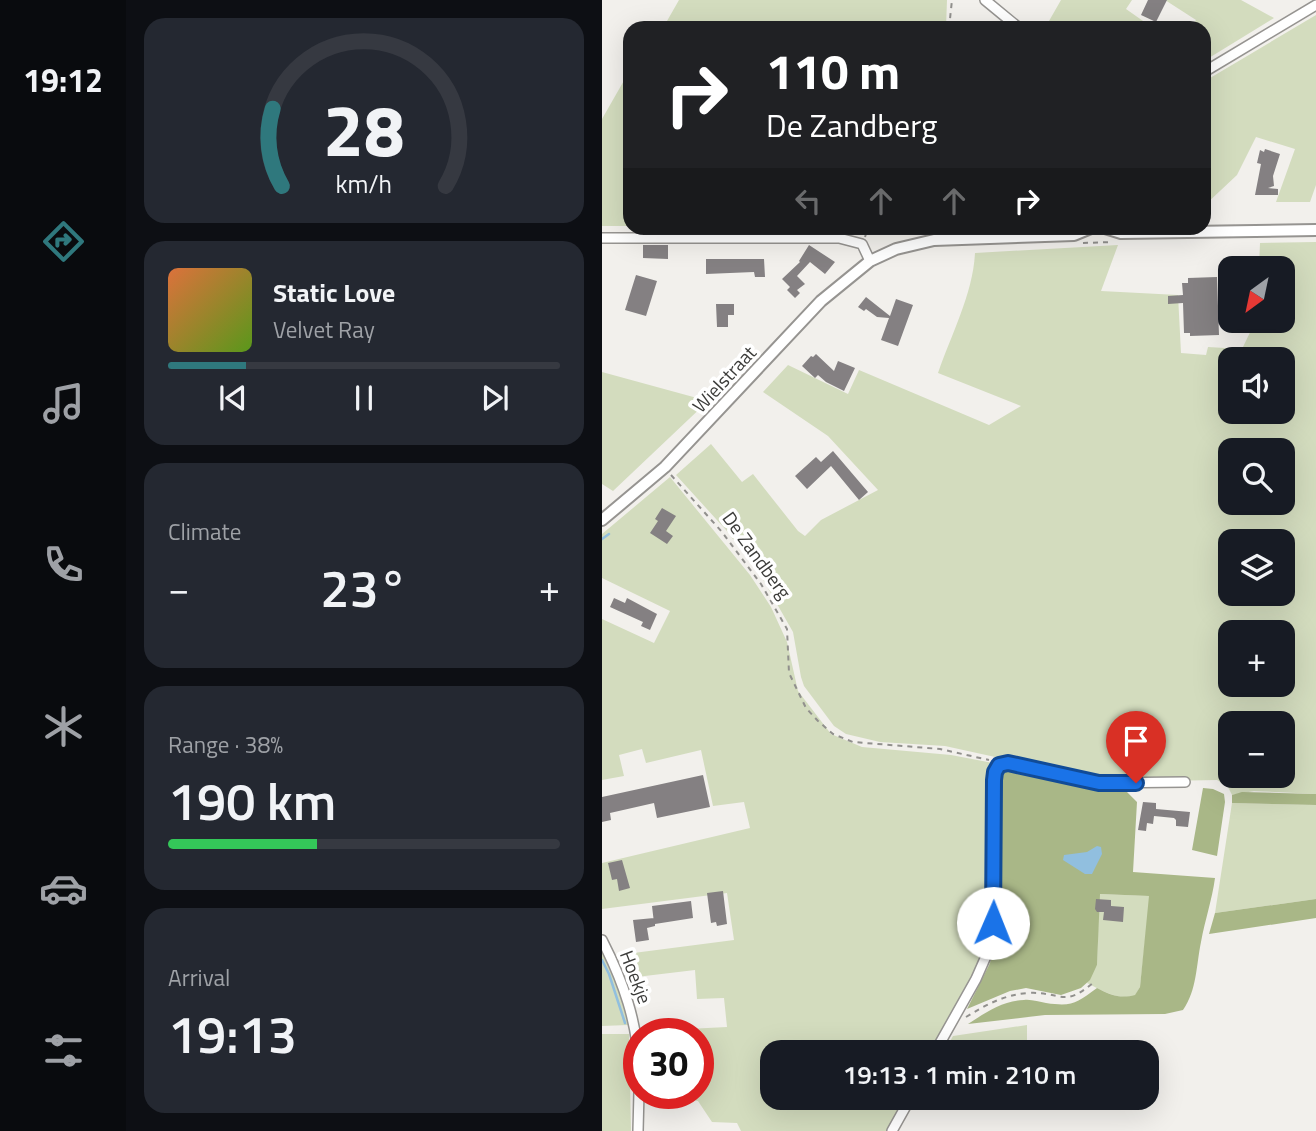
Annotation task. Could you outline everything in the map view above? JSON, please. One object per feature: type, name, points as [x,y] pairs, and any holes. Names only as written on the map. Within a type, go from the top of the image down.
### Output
[{"type":"street","points":[[985,0],[1010,21]]},
{"type":"street","points":[[1211,68],[1316,5]]},
{"type":"street","points":[[1211,232],[1316,230]]},
{"type":"street","name":"Wielstraat","points":[[602,520],[665,467],[821,301],[870,261],[896,249],[933,240],[1074,235]]},
{"type":"street","points":[[602,238],[839,238],[862,244],[870,261]]},
{"type":"street","points":[[941,1040],[987,954],[993,923],[994,780],[999,765],[1008,763],[1099,783],[1185,782]]},
{"type":"street","name":"Hoekje","points":[[602,940],[619,977],[633,1018]]},
{"type":"street","points":[[638,1131],[639,1109]]},
{"type":"street","points":[[892,1131],[904,1110]]},
{"type":"path","points":[[950,21],[951,0]]},
{"type":"path","points":[[1074,243],[1121,242]]},
{"type":"path","name":"De Zandberg","points":[[670,474],[722,532],[761,584],[787,629],[789,673],[806,708],[818,721],[833,734],[853,742],[940,749],[996,761],[999,765]]},
{"type":"path","points":[[951,1022],[1003,997],[1030,993],[1069,999],[1094,982]]},
{"type":"green space","points":[[679,0],[947,0],[946,21],[667,21]]},
{"type":"green space","points":[[1061,0],[1132,0],[1126,9],[1143,21],[1049,21]]},
{"type":"green space","points":[[1165,0],[1241,0],[1274,18],[1211,57],[1211,21],[1196,20]]},
{"type":"green space","points":[[1316,15],[1316,185],[1310,202],[1276,202],[1295,149],[1256,137],[1237,175],[1211,199],[1211,77]]},
{"type":"green space","points":[[623,82],[623,226],[602,226],[602,119]]},
{"type":"green space","points":[[1316,242],[1316,794],[1254,791],[1232,795],[1228,788],[1295,788],[1295,711],[1218,711],[1218,781],[1110,782],[945,746],[880,742],[846,734],[834,726],[804,686],[793,632],[761,576],[726,530],[676,475],[711,444],[742,482],[753,474],[798,531],[805,536],[821,520],[878,490],[828,436],[763,392],[788,365],[848,394],[859,370],[989,425],[1021,406],[938,373],[966,299],[975,253],[1118,245],[1101,291],[1178,295],[1181,353],[1206,355],[1208,347],[1218,348],[1218,424],[1295,424],[1295,347],[1243,347],[1250,333],[1295,333],[1295,256],[1259,256],[1260,243]]},
{"type":"green space","points":[[602,372],[708,401],[613,491],[602,484]]},
{"type":"green space","points":[[670,477],[750,575],[771,607],[787,642],[798,691],[831,734],[862,747],[951,755],[993,763],[987,943],[983,961],[940,1040],[760,1040],[760,1110],[901,1110],[890,1131],[741,1131],[737,1123],[712,1122],[703,1109],[714,1109],[714,1028],[727,1027],[724,998],[697,999],[695,970],[628,978],[618,955],[734,940],[727,893],[602,909],[602,863],[750,828],[744,802],[713,806],[701,750],[646,763],[642,749],[619,755],[624,776],[602,780],[602,619],[654,643],[670,611],[602,578],[602,534]]},
{"type":"green space","points":[[1002,765],[1051,780],[1124,789],[1137,802],[1133,872],[1215,878],[1194,986],[1183,1010],[1165,1014],[1045,1015],[968,1024],[994,1008],[1016,1001],[1068,1004],[1097,988],[1125,997],[1135,995],[1140,987],[1149,896],[1100,894],[1097,965],[1090,980],[1081,988],[1061,995],[1026,988],[1010,991],[967,1009],[990,963],[993,946]]},
{"type":"green space","points":[[1203,788],[1224,794],[1217,856],[1192,850]]},
{"type":"green space","points":[[1242,792],[1316,794],[1316,805],[1232,803],[1232,795]]},
{"type":"green space","points":[[1232,803],[1316,805],[1316,899],[1215,913]]},
{"type":"green space","points":[[1099,894],[1150,896],[1140,987],[1135,996],[1116,996],[1087,983],[1097,965]]},
{"type":"green space","points":[[1316,899],[1316,918],[1209,934],[1215,913]]},
{"type":"green space","points":[[602,952],[621,995],[626,1018],[623,1018],[623,1025],[602,1026]]},
{"type":"green space","points":[[1027,1025],[1027,1040],[951,1040],[953,1036]]},
{"type":"green space","points":[[602,1034],[623,1034],[623,1109],[631,1109],[631,1131],[602,1131]]},
{"type":"water","points":[[1097,846],[1101,847],[1102,854],[1092,874],[1085,874],[1063,860],[1064,855],[1087,852]]},
{"type":"building","points":[[1148,0],[1167,0],[1156,21],[1141,15]]},
{"type":"building","points":[[1265,149],[1280,154],[1273,176],[1274,186],[1268,188],[1278,189],[1278,195],[1255,195],[1261,164],[1257,163],[1260,150],[1264,152]]},
{"type":"building","points":[[643,245],[668,245],[668,259],[643,258]]},
{"type":"building","points":[[809,245],[835,262],[825,274],[810,262],[797,276],[805,284],[797,290],[800,293],[795,298],[782,279],[800,262]]},
{"type":"building","points":[[706,259],[764,259],[765,277],[755,277],[754,272],[706,274]]},
{"type":"building","points":[[636,275],[657,281],[646,316],[625,310]]},
{"type":"building","points":[[1217,277],[1219,335],[1190,336],[1190,333],[1184,333],[1183,303],[1168,304],[1168,296],[1183,295],[1182,283],[1188,283],[1188,278]]},
{"type":"building","points":[[866,297],[890,316],[896,299],[913,305],[898,346],[881,340],[889,318],[877,317],[858,307]]},
{"type":"building","points":[[716,304],[734,304],[734,315],[728,315],[728,327],[717,327]]},
{"type":"building","points":[[816,354],[834,371],[838,361],[855,368],[844,391],[818,375],[815,378],[802,366]]},
{"type":"building","points":[[833,451],[868,492],[859,500],[831,466],[807,489],[795,476],[816,457],[821,462]]},
{"type":"building","points":[[662,508],[676,516],[666,531],[673,536],[667,544],[650,533]]},
{"type":"building","points":[[614,598],[625,603],[627,598],[657,614],[650,630],[641,626],[643,622],[610,607]]},
{"type":"building","points":[[703,775],[710,807],[657,818],[654,803],[610,813],[611,820],[602,822],[602,797]]},
{"type":"building","points":[[1143,802],[1156,803],[1156,809],[1190,812],[1188,827],[1176,826],[1174,818],[1154,816],[1153,824],[1147,823],[1146,831],[1138,830]]},
{"type":"building","points":[[622,860],[630,888],[619,891],[617,879],[612,880],[608,863]]},
{"type":"building","points":[[723,891],[727,924],[717,926],[716,922],[711,923],[707,893]]},
{"type":"building","points":[[1096,899],[1111,900],[1111,906],[1124,907],[1123,922],[1103,920],[1104,912],[1097,912],[1095,909]]},
{"type":"building","points":[[691,901],[693,918],[655,924],[647,928],[649,940],[636,942],[633,920],[653,918],[652,906]]},
{"type":"waterway","points":[[602,539],[609,534]]},
{"type":"waterway","points":[[602,960],[623,1018]]},
{"type":"route","points":[[993,923],[994,780],[999,765],[1008,763],[1099,783],[1136,783]]}]
